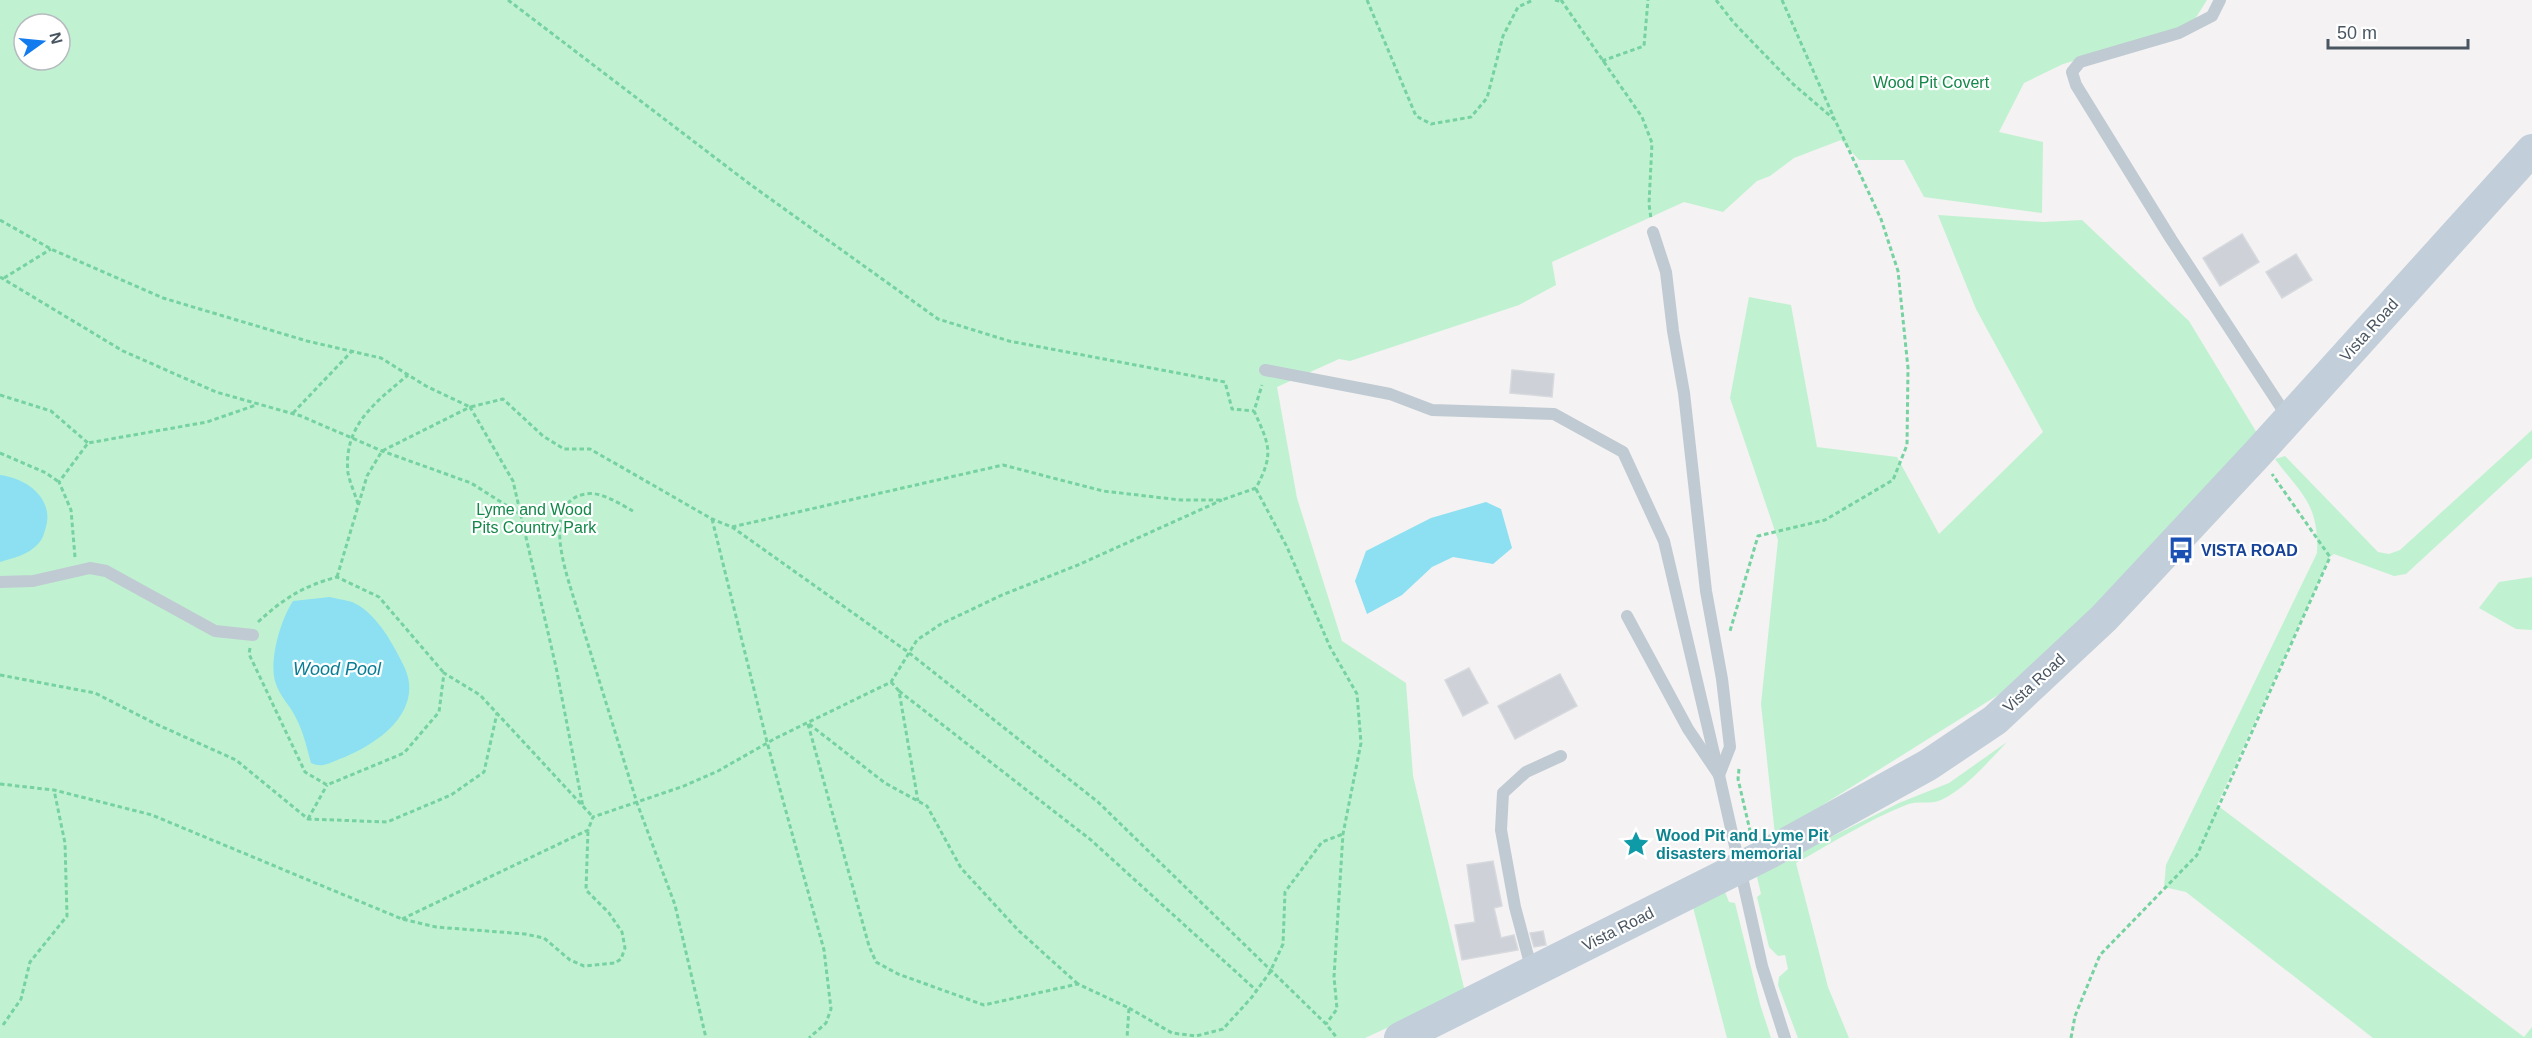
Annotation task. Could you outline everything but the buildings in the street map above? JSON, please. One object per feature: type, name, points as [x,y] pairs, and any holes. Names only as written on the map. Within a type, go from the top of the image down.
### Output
[{"type":"main road","name":"Vista Road","points":[[1400,1038],[1738,868],[1928,765],[1995,720],[2104,618],[2258,453],[2532,150]]},
{"type":"lane","points":[[2220,0],[2212,16],[2179,33],[2080,62],[2072,72],[2076,85],[2165,230],[2289,419]]},
{"type":"lane","points":[[1653,232],[1666,272],[1684,393],[1706,591],[1725,702],[1730,747],[1719,775]]},
{"type":"lane","points":[[1265,370],[1390,394],[1432,410],[1554,414],[1623,452],[1664,541],[1719,775],[1738,868],[1762,966],[1785,1038]]},
{"type":"lane","points":[[0,582],[33,581],[76,569],[90,568],[106,572],[215,631],[252,635]]},
{"type":"lane","points":[[1627,616],[1688,729],[1719,775]]},
{"type":"lane","points":[[1532,972],[1515,907],[1501,830],[1503,793],[1526,772],[1561,756]]},
{"type":"path","points":[[508,0],[751,185],[938,319],[1009,341],[1225,382],[1232,409],[1254,411]]},
{"type":"path","points":[[1367,0],[1416,116],[1431,124],[1471,117],[1487,98],[1503,36],[1518,7],[1533,0]]},
{"type":"path","points":[[1555,0],[1562,1],[1642,117],[1652,143],[1649,204],[1653,232]]},
{"type":"path","points":[[1602,61],[1644,46],[1648,0]]},
{"type":"path","points":[[1716,0],[1734,23],[1793,84],[1835,120]]},
{"type":"path","points":[[1730,631],[1758,536],[1826,519],[1893,480],[1907,445],[1908,368],[1898,271],[1881,219],[1782,0]]},
{"type":"path","points":[[0,220],[51,249],[163,298],[307,341],[381,358],[408,375],[470,407],[513,481],[556,667],[584,809]]},
{"type":"path","points":[[51,249],[1,277],[123,351],[216,392],[292,414],[382,451],[471,483],[520,514]]},
{"type":"path","points":[[292,414],[352,351]]},
{"type":"path","points":[[593,817],[637,803],[710,774],[767,742],[891,682],[908,652],[918,640],[941,624],[1002,595],[1078,565],[1222,500],[1256,488],[1269,464],[1266,436],[1254,411],[1265,370]]},
{"type":"path","points":[[359,506],[348,473],[350,438],[371,406],[408,375]]},
{"type":"path","points":[[0,394],[51,411],[88,443]]},
{"type":"path","points":[[337,577],[367,476],[382,451],[470,407],[503,399],[543,436],[564,449],[590,449],[712,519],[732,527],[908,652],[1098,802],[1270,972],[1326,1024],[1337,1038]]},
{"type":"path","points":[[59,482],[88,443],[207,422],[258,404]]},
{"type":"path","points":[[0,453],[46,473],[59,482],[71,510],[76,569]]},
{"type":"path","points":[[2071,1038],[2075,1016],[2100,955],[2197,855],[2330,557],[2258,453]]},
{"type":"path","points":[[732,527],[1003,465],[1103,491],[1181,500],[1222,500]]},
{"type":"path","points":[[1256,488],[1287,547],[1329,647],[1358,694],[1361,743],[1343,834],[1334,977],[1337,1009],[1326,1024]]},
{"type":"path","points":[[633,511],[609,498],[586,493],[570,501],[558,523],[564,568],[637,803],[675,905],[706,1038]]},
{"type":"path","points":[[712,519],[767,742],[824,950],[831,1010],[826,1023],[809,1038]]},
{"type":"path","points":[[327,785],[305,772],[249,654],[255,625],[278,603],[309,585],[337,577],[379,597],[444,673],[480,695],[593,817]]},
{"type":"path","points":[[308,819],[327,785],[404,753],[439,712],[444,673]]},
{"type":"path","points":[[0,675],[95,693],[156,724],[237,760],[308,819],[387,822],[451,795],[484,772],[497,713]]},
{"type":"path","points":[[891,682],[899,691],[1091,840],[1257,991]]},
{"type":"path","points":[[899,691],[918,801]]},
{"type":"path","points":[[807,723],[885,783],[927,806],[962,868],[1019,931],[1078,984],[1129,1008],[1172,1033],[1196,1036],[1222,1029],[1257,991],[1270,972],[1283,944],[1285,892],[1322,843],[1343,834]]},
{"type":"path","points":[[807,723],[869,946],[876,962],[897,974],[984,1005],[1078,984]]},
{"type":"path","points":[[1738,868],[1752,839],[1738,779],[1739,768]]},
{"type":"path","points":[[0,784],[54,790],[152,815],[402,919],[436,927],[525,934],[544,938],[570,960],[584,966],[615,963],[621,958],[625,948],[622,932],[609,913],[586,891],[588,830],[593,817]]},
{"type":"path","points":[[3,1025],[21,999],[30,962],[67,916],[65,843],[54,790]]},
{"type":"path","points":[[402,919],[588,830]]},
{"type":"path","points":[[1127,1038],[1129,1008]]},
{"type":"green space","name":"Lyme and Wood Pits Country Park","points":[[0,0],[2207,0],[2190,27],[2063,64],[2024,83],[1999,132],[2043,142],[2042,213],[1924,197],[1904,160],[1859,160],[1841,140],[1794,158],[1770,176],[1757,181],[1723,212],[1684,202],[1552,262],[1556,285],[1519,305],[1350,361],[1339,359],[1277,387],[1297,498],[1342,641],[1406,683],[1413,776],[1465,992],[1365,1038],[0,1038]]},
{"type":"green space","points":[[1938,215],[2043,222],[2082,220],[2189,321],[2260,438],[2073,648],[1775,835],[1761,704],[1778,540],[1730,398],[1749,297],[1791,305],[1817,447],[1897,457],[1939,534],[2043,432],[1976,309]]},
{"type":"green space","points":[[2532,430],[2532,458],[2406,574],[2394,576],[2334,554],[2330,557],[2217,805],[2524,1037],[2532,1027],[2532,1038],[2373,1038],[2186,892],[2164,887],[2166,865],[2317,553],[2317,536],[2312,511],[2301,492],[2275,459],[2285,456],[2378,552],[2389,554],[2400,550]]},
{"type":"green space","points":[[2532,577],[2532,630],[2516,629],[2479,608],[2499,582]]},
{"type":"green space","points":[[2007,742],[1976,774],[1950,795],[1941,800],[1910,804],[1892,811],[1796,863],[1828,987],[1849,1038],[1798,1038],[1778,985],[1779,977],[1788,969],[1785,955],[1778,956],[1769,947],[1757,897],[1761,894],[1757,877],[1759,873],[1899,803],[1949,783]]},
{"type":"green space","points":[[1725,892],[1729,902],[1735,903],[1760,1004],[1771,1038],[1727,1038],[1693,907]]},
{"type":"water","points":[[0,475],[19,480],[36,491],[46,507],[47,517],[44,534],[34,548],[0,562]]},
{"type":"water","points":[[1486,502],[1501,509],[1512,548],[1493,564],[1453,557],[1432,567],[1402,595],[1367,614],[1355,581],[1366,551],[1431,518]]},
{"type":"water","name":"Wood Pool","points":[[330,597],[352,602],[365,610],[377,622],[391,642],[405,670],[409,683],[409,696],[398,719],[379,738],[356,752],[328,764],[316,765],[311,763],[294,713],[277,686],[274,662],[280,628],[293,601]]},
{"type":"place","name":"VISTA ROAD","points":[[2181,550]]},
{"type":"place","name":"Wood Pit and Lyme Pit disasters memorial","points":[[1636,844]]},
{"type":"park label","name":"Wood Pit Covert","points":[[1931,82]]}]
